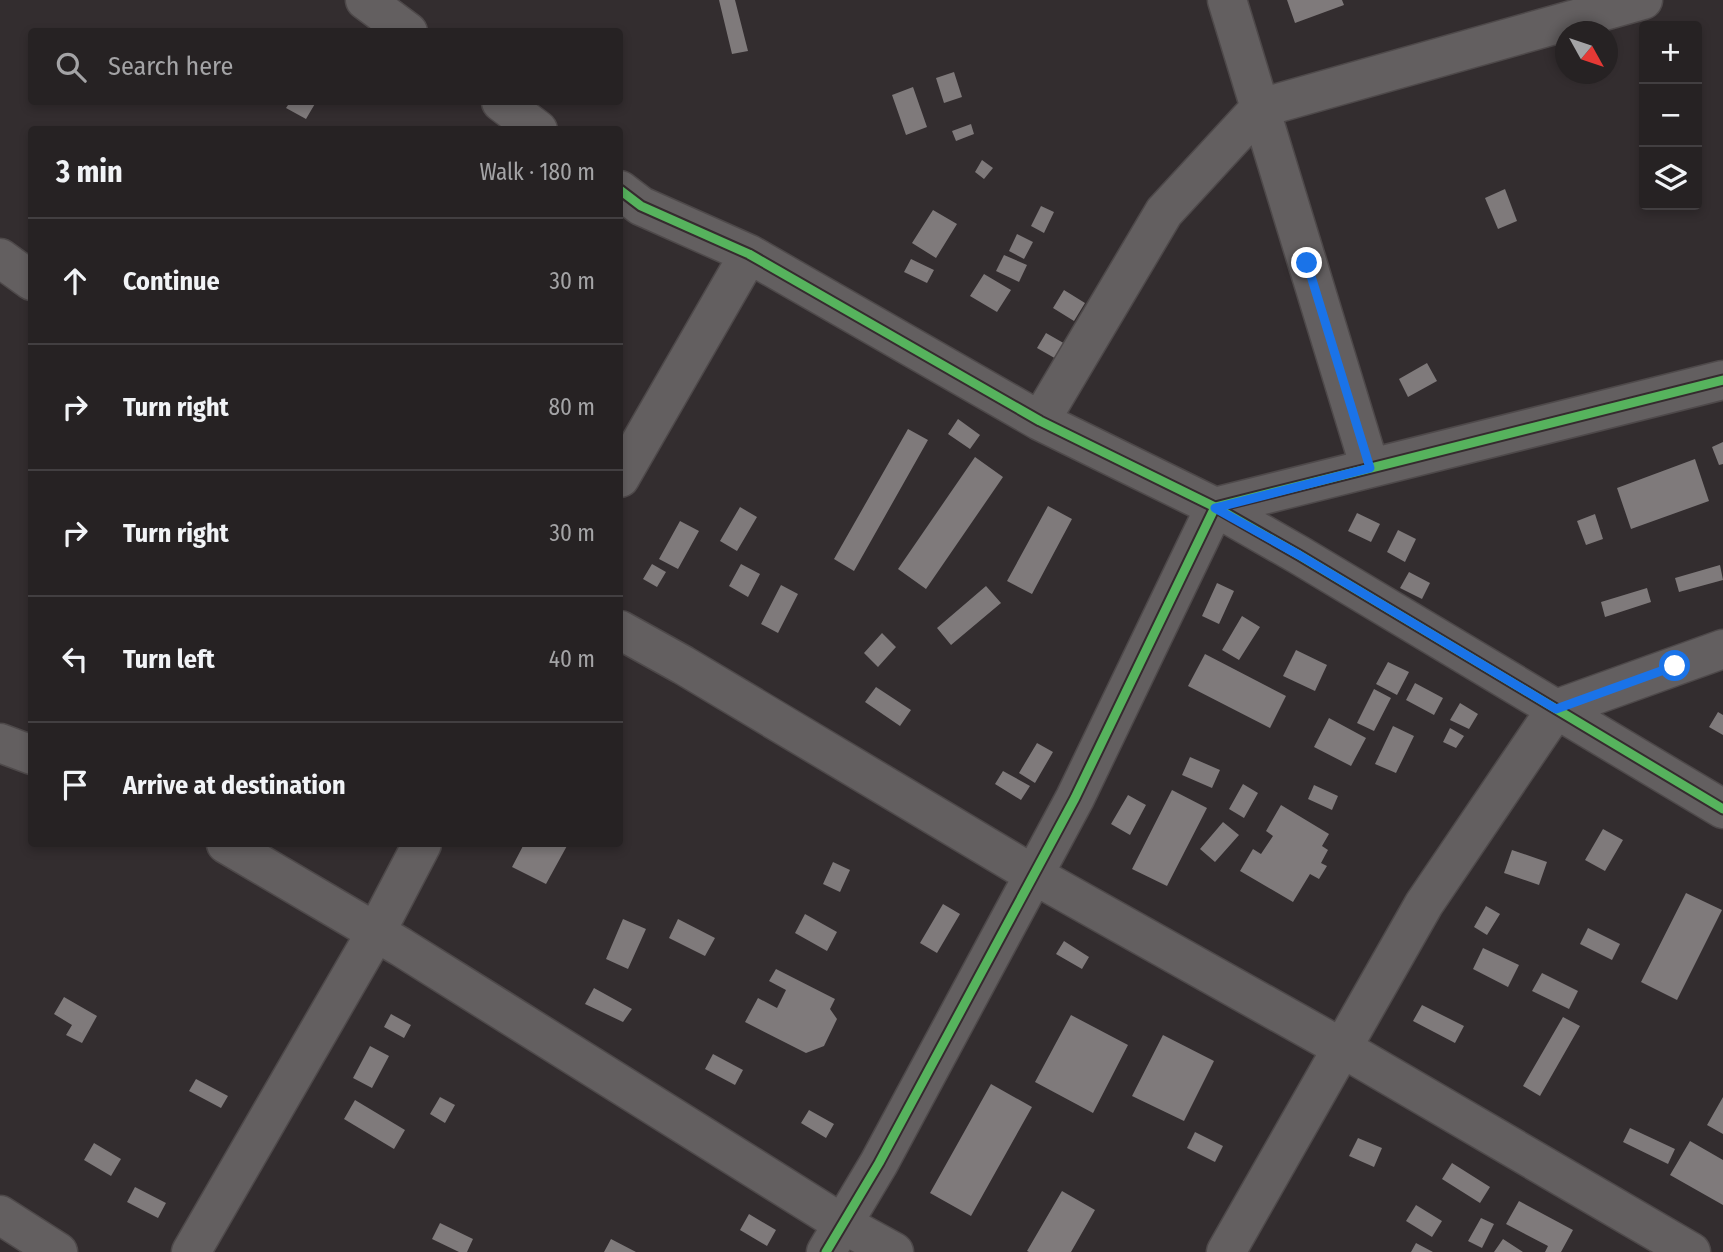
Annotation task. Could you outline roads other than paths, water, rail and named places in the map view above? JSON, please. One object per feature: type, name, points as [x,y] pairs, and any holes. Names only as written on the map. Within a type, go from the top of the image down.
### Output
[{"type":"street","points":[[366,0],[403,28]]},
{"type":"street","points":[[1227,0],[1370,468]]},
{"type":"street","points":[[1040,421],[1164,212],[1260,108],[1643,0]]},
{"type":"street","points":[[505,105],[533,126]]},
{"type":"street","points":[[623,192],[641,206],[748,254],[1040,421],[1215,508],[1299,555],[1723,809]]},
{"type":"street","points":[[623,473],[748,254]]},
{"type":"street","points":[[0,258],[28,278]]},
{"type":"street","points":[[834,1238],[879,1163],[1075,797],[1215,508],[1723,380]]},
{"type":"street","points":[[623,632],[1034,874],[1342,1048],[1691,1252]]},
{"type":"street","points":[[1226,1252],[1424,904],[1556,709],[1723,649]]},
{"type":"street","points":[[0,743],[28,754]]},
{"type":"street","points":[[231,847],[376,932],[834,1238],[894,1252]]},
{"type":"street","points":[[191,1252],[376,932],[420,847]]},
{"type":"street","points":[[0,1215],[58,1252]]}]
